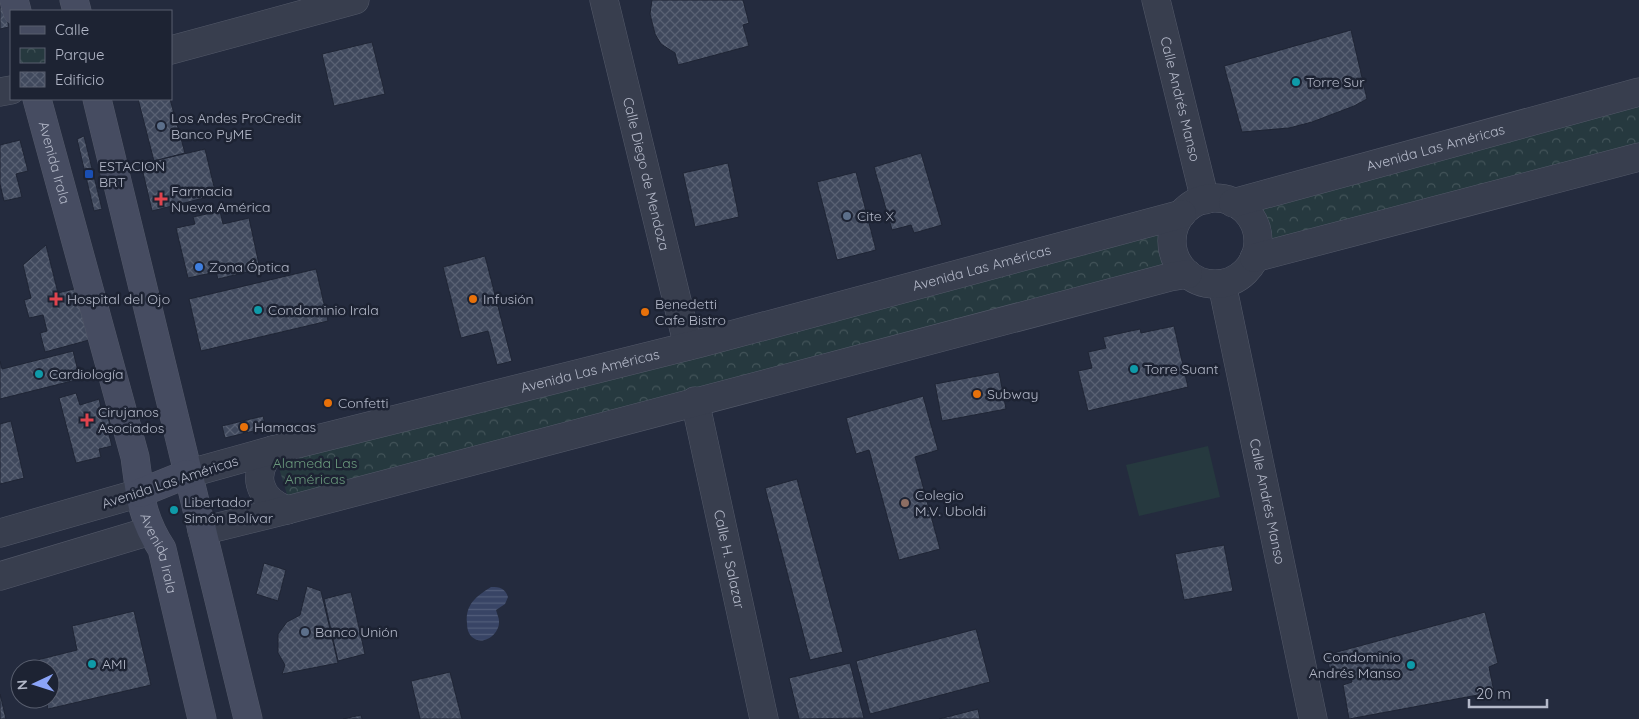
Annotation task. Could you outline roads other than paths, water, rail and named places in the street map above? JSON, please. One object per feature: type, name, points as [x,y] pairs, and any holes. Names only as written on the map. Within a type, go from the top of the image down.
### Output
[{"type":"main road","name":"Avenida Irala","points":[[37,100],[133,448],[142,508],[150,531],[162,549],[202,719]]},
{"type":"main road","points":[[97,100],[248,719]]},
{"type":"main road","name":"Avenida Las Américas","points":[[140,493],[187,474]]},
{"type":"street","points":[[172,50],[355,0]]},
{"type":"street","name":"Calle Diego de Mendoza","points":[[604,0],[688,346]]},
{"type":"street","name":"Calle Andrés Manso","points":[[1156,0],[1205,200]]},
{"type":"street","name":"Avenida Las Américas","points":[[1232,202],[1639,92]]},
{"type":"street","points":[[1254,258],[1639,157]]},
{"type":"street","points":[[1219,199],[1232,202],[1246,212],[1256,226],[1258,245],[1254,258],[1246,270],[1235,279],[1222,284],[1198,281],[1188,274],[1174,258],[1172,235],[1175,224],[1192,205],[1205,200],[1219,199]]},
{"type":"street","name":"Avenida Las Américas","points":[[187,474],[273,450],[688,346],[1182,214]]},
{"type":"street","points":[[202,531],[288,510],[1170,277],[1188,274]]},
{"type":"street","name":"Calle Andrés Manso","points":[[1222,284],[1312,719]]},
{"type":"street","name":"Calle H. Salazar","points":[[695,401],[764,719]]},
{"type":"street","points":[[273,450],[265,458],[261,468],[262,490],[273,503],[288,510]]},
{"type":"street","name":"Avenida Las Américas","points":[[0,533],[140,493]]},
{"type":"street","points":[[0,576],[150,531]]},
{"type":"water","points":[[491,587],[502,589],[508,597],[505,604],[496,610],[499,620],[497,630],[486,640],[476,640],[468,630],[468,611],[473,601]]},
{"type":"place","name":"Torre Sur","points":[[1296,82]]},
{"type":"place","name":"Los Andes ProCredit Banco PyME","points":[[161,126]]},
{"type":"place","name":"ESTACION BRT","points":[[89,174]]},
{"type":"place","name":"Farmacia Nueva América","points":[[161,199]]},
{"type":"place","name":"Cite X","points":[[847,216]]},
{"type":"place","name":"Zona Óptica","points":[[199,267]]},
{"type":"place","name":"Hospital del Ojo","points":[[56,299]]},
{"type":"place","name":"Infusión","points":[[473,299]]},
{"type":"place","name":"Condominio Irala","points":[[258,310]]},
{"type":"place","name":"Benedetti Cafe Bistro","points":[[645,312]]},
{"type":"place","name":"Torre Suant","points":[[1134,369]]},
{"type":"place","name":"Cardiología","points":[[39,374]]},
{"type":"place","name":"Subway","points":[[977,394]]},
{"type":"place","name":"Confetti","points":[[328,403]]},
{"type":"place","name":"Cirujanos Asociados","points":[[87,420]]},
{"type":"place","name":"Hamacas","points":[[244,427]]},
{"type":"place","name":"Colegio M.V. Uboldi","points":[[905,503]]},
{"type":"place","name":"Libertador Simón Bolívar","points":[[174,510]]},
{"type":"place","name":"Banco Unión","points":[[305,632]]},
{"type":"place","name":"AMI","points":[[92,664]]},
{"type":"place","name":"Condominio Andrés Manso","points":[[1411,665]]},
{"type":"park label","name":"Alameda Las Américas","points":[[315,472]]}]
